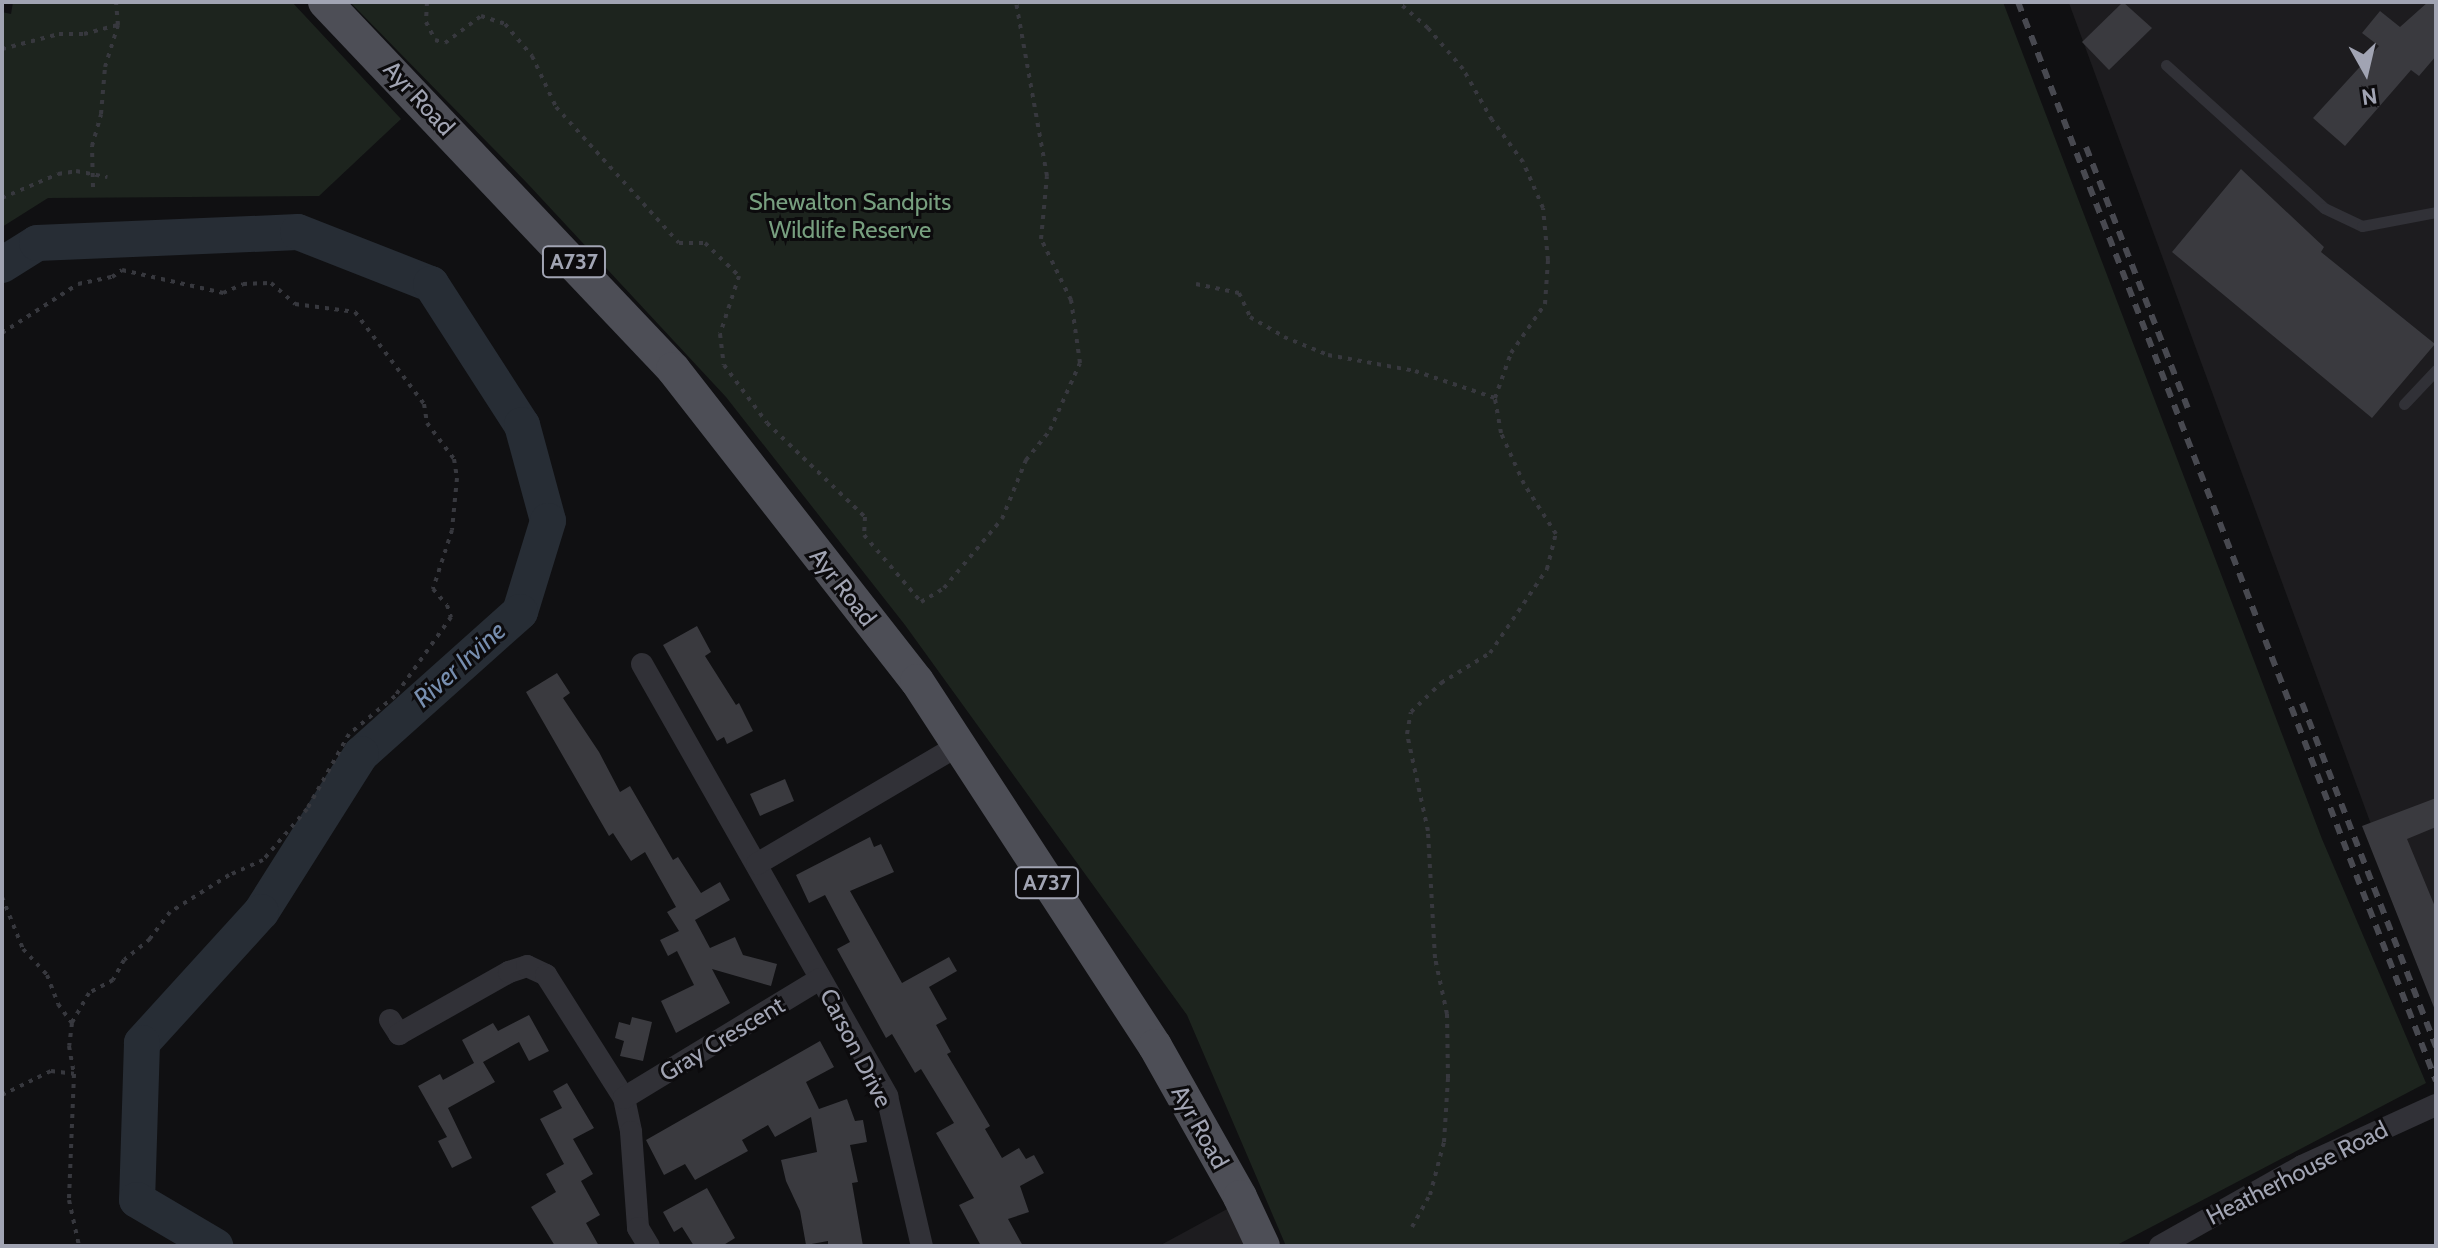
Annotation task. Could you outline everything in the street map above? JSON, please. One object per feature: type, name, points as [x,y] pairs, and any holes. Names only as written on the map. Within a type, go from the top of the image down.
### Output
[{"type":"main road","name":"Ayr Road","points":[[325,2],[673,369],[917,681],[1155,1046],[1240,1197],[1263,1246]]},
{"type":"street","name":"Carson Drive","points":[[642,664],[887,1096],[922,1246]]},
{"type":"street","points":[[757,864],[957,746]]},
{"type":"street","points":[[390,1020],[399,1034],[509,972],[527,966],[546,975],[624,1098],[631,1132],[638,1228],[649,1246]]},
{"type":"street","name":"Gray Crescent","points":[[624,1098],[820,979]]},
{"type":"street","name":"Heatherhouse Road","points":[[2160,1246],[2363,1136],[2436,1105]]},
{"type":"lane","points":[[2166,65],[2324,208],[2362,226],[2436,212]]},
{"type":"lane","points":[[2404,404],[2436,370]]},
{"type":"path","points":[[93,187],[92,146],[101,114],[105,67],[118,25],[116,2]]},
{"type":"path","points":[[427,2],[426,22],[435,40],[445,43],[481,16],[505,24],[532,56],[556,107],[679,243],[705,243],[739,276],[720,334],[724,365],[778,435],[865,517],[864,535],[921,602],[944,588],[1002,519],[1026,460],[1050,430],[1080,363],[1071,300],[1041,239],[1047,176],[1016,2]]},
{"type":"path","points":[[1398,2],[1428,28],[1463,69],[1492,120],[1523,162],[1543,208],[1548,260],[1545,304],[1511,353],[1495,398],[1501,433],[1524,484],[1556,534],[1547,569],[1490,653],[1441,683],[1411,712],[1407,734],[1428,831],[1435,958],[1447,1014],[1448,1065],[1444,1142],[1430,1195],[1412,1227]]},
{"type":"path","points":[[2,49],[59,34],[84,34],[118,25]]},
{"type":"path","points":[[2,198],[58,174],[76,171],[107,177]]},
{"type":"path","points":[[2,333],[78,284],[112,277],[122,270],[223,293],[243,284],[271,283],[295,304],[355,312],[424,404],[427,423],[454,459],[457,478],[452,530],[433,589],[447,605],[451,617],[395,696],[349,734],[307,809],[263,860],[229,875],[170,912],[150,939],[124,960],[113,980],[89,993],[72,1023],[69,1046],[74,1074],[69,1200],[79,1246]]},
{"type":"path","points":[[1196,284],[1239,293],[1250,317],[1284,337],[1328,355],[1415,371],[1495,398]]},
{"type":"path","points":[[2,897],[19,941],[47,975],[58,1004],[72,1023]]},
{"type":"path","points":[[2,1095],[51,1071],[74,1074]]},
{"type":"shaded area","points":[[2436,2],[2436,1001],[2069,3]]},
{"type":"shaded area","points":[[1229,1208],[1246,1246],[1159,1246]]},
{"type":"green space","points":[[13,2],[292,2],[401,119],[319,196],[48,198],[2,227],[2,12],[11,14]]},
{"type":"green space","name":"Shewalton Sandpits Wildlife Reserve","points":[[350,2],[2003,2],[2322,839],[2426,1083],[2115,1246],[1286,1246],[1187,1015],[905,625],[726,397],[527,183]]},
{"type":"building","points":[[2123,2],[2152,28],[2109,70],[2082,42]]},
{"type":"building","points":[[2428,2],[2436,2],[2436,56],[2419,76],[2411,70],[2345,146],[2313,118],[2379,46],[2362,33],[2380,11],[2400,27]]},
{"type":"building","points":[[2241,169],[2324,247],[2321,252],[2435,344],[2372,418],[2172,252]]},
{"type":"building","points":[[697,626],[711,652],[705,656],[736,705],[739,703],[753,731],[727,744],[724,737],[717,741],[663,645]]},
{"type":"building","points":[[557,673],[570,693],[563,698],[599,752],[620,792],[630,786],[673,860],[678,857],[701,893],[720,882],[730,900],[695,920],[710,948],[735,937],[743,955],[777,964],[771,986],[712,969],[730,1003],[676,1033],[661,1001],[694,985],[677,951],[668,956],[660,940],[679,931],[667,912],[676,907],[645,852],[631,861],[613,833],[609,836],[526,692]]},
{"type":"building","points":[[785,779],[794,801],[760,816],[750,794]]},
{"type":"building","points":[[2436,798],[2436,827],[2407,839],[2436,909],[2435,1010],[2362,826]]},
{"type":"building","points":[[870,837],[874,847],[881,844],[894,872],[850,891],[902,983],[949,957],[957,971],[929,987],[947,1019],[936,1025],[951,1052],[947,1054],[990,1126],[985,1129],[1002,1158],[1019,1148],[1026,1159],[1034,1155],[1044,1173],[1020,1186],[1029,1212],[1008,1219],[1023,1246],[981,1246],[959,1205],[974,1198],[936,1133],[954,1123],[921,1069],[915,1073],[892,1034],[886,1038],[837,949],[850,942],[825,895],[809,903],[796,875]]},
{"type":"building","points":[[529,1015],[549,1051],[529,1061],[519,1042],[483,1062],[495,1082],[448,1108],[472,1158],[452,1168],[438,1141],[447,1137],[418,1086],[440,1074],[443,1080],[474,1063],[462,1040],[493,1023],[498,1031]]},
{"type":"building","points":[[632,1017],[652,1022],[643,1061],[620,1056],[624,1041],[615,1038],[619,1022],[630,1025]]},
{"type":"building","points":[[820,1041],[834,1067],[806,1082],[819,1109],[847,1099],[855,1121],[863,1120],[867,1142],[850,1145],[858,1182],[852,1183],[863,1246],[828,1246],[828,1241],[806,1245],[800,1211],[786,1181],[781,1160],[817,1152],[811,1117],[775,1137],[768,1125],[742,1140],[748,1151],[695,1180],[685,1164],[664,1175],[646,1140]]},
{"type":"building","points":[[567,1083],[594,1128],[573,1139],[593,1174],[581,1181],[600,1215],[586,1223],[599,1246],[555,1246],[531,1207],[556,1192],[546,1174],[564,1164],[540,1119],[562,1108],[553,1091]]},
{"type":"building","points":[[707,1188],[735,1238],[722,1246],[694,1246],[682,1227],[674,1232],[663,1212]]},
{"type":"waterway","name":"River Irvine","points":[[2,265],[37,243],[298,232],[431,284],[522,425],[548,521],[520,612],[361,754],[261,912],[142,1043],[137,1200],[215,1246]]},
{"type":"railway","points":[[2018,2],[2436,1081]]},
{"type":"railway","points":[[2086,147],[2188,408]]},
{"type":"railway","points":[[2302,703],[2436,1047]]}]
